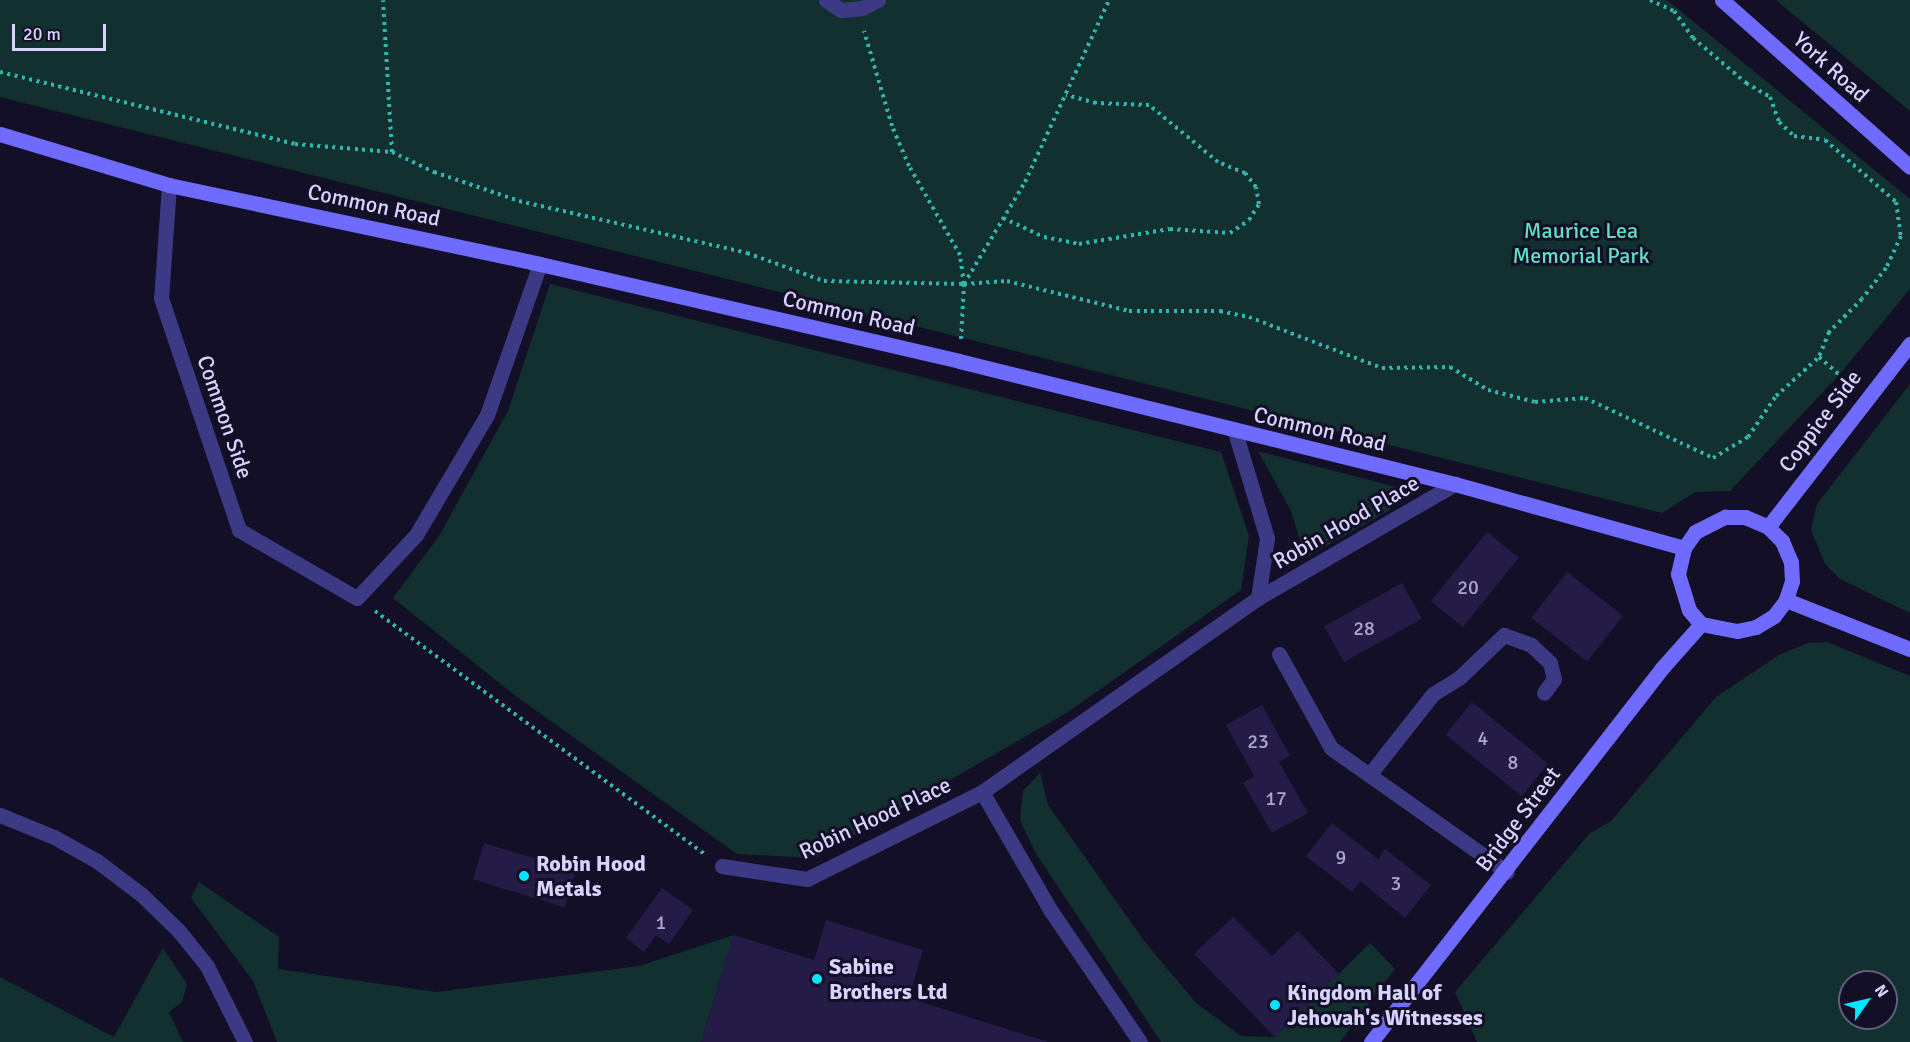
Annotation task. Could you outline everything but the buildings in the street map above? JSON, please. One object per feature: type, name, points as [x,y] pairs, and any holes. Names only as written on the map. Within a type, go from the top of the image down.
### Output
[{"type":"street","points":[[826,0],[842,10],[862,8],[878,0]]},
{"type":"street","name":"York Road","points":[[1722,0],[1910,167]]},
{"type":"street","name":"Common Road","points":[[0,134],[169,184],[540,264],[959,362],[1235,432],[1455,484],[1684,548]]},
{"type":"street","name":"Common Side","points":[[169,184],[161,298],[239,530],[357,598]]},
{"type":"street","points":[[357,598],[416,535],[487,415],[540,264]]},
{"type":"street","name":"Coppice Side","points":[[1768,527],[1910,344]]},
{"type":"street","name":"Robin Hood Place","points":[[1235,432],[1267,538],[1258,598]]},
{"type":"street","name":"Robin Hood Place","points":[[722,866],[807,879],[982,792],[1258,598],[1455,484]]},
{"type":"street","points":[[1725,517],[1745,517],[1768,527],[1782,541],[1791,562],[1792,581],[1786,600],[1774,616],[1756,627],[1737,631],[1701,624],[1682,594],[1678,574],[1684,548],[1695,532],[1725,517]]},
{"type":"street","points":[[1786,600],[1910,649]]},
{"type":"street","name":"Bridge Street","points":[[1371,1042],[1507,872],[1662,668],[1701,624]]},
{"type":"street","points":[[1369,775],[1433,694],[1460,677],[1504,635],[1531,645],[1550,663],[1554,679],[1544,693]]},
{"type":"street","points":[[1279,654],[1331,748],[1507,872]]},
{"type":"street","points":[[982,792],[1051,911],[1140,1042]]},
{"type":"street","points":[[0,815],[88,856],[142,895],[179,931],[207,966],[245,1042]]},
{"type":"path","points":[[382,0],[392,152]]},
{"type":"path","points":[[964,284],[1025,182],[1109,0]]},
{"type":"path","points":[[0,72],[295,144],[392,152],[434,172],[519,201],[747,253],[825,280],[964,284],[1007,281],[1129,310],[1220,311],[1249,317],[1382,368],[1450,367],[1488,390],[1535,402],[1585,398],[1713,458],[1748,436],[1776,396],[1819,357],[1829,332],[1862,299],[1886,268],[1901,236],[1896,202],[1825,140],[1794,136],[1779,122],[1770,97],[1746,83],[1693,38],[1674,10],[1650,0]]},
{"type":"path","points":[[862,8],[865,39],[892,126],[909,166],[960,255],[964,284],[959,362]]},
{"type":"path","points":[[1003,218],[1044,237],[1079,244],[1170,229],[1230,233],[1249,220],[1259,204],[1256,187],[1245,173],[1218,162],[1149,105],[1096,103],[1066,95]]},
{"type":"path","points":[[1819,357],[1866,398]]},
{"type":"path","points":[[357,598],[722,866]]},
{"type":"green space","name":"Maurice Lea Memorial Park","points":[[0,0],[1667,0],[1910,199],[1910,289],[1839,375],[1730,491],[1695,492],[1662,513],[0,97]]},
{"type":"green space","points":[[1776,0],[1910,0],[1910,111]]},
{"type":"green space","points":[[550,284],[1221,452],[1249,536],[1241,590],[1068,712],[815,858],[737,854],[513,694],[393,598],[439,536],[508,411]]},
{"type":"green space","points":[[1910,384],[1910,613],[1840,579],[1825,564],[1811,530],[1817,504]]},
{"type":"green space","points":[[1258,451],[1396,487],[1390,510],[1305,558],[1291,511]]},
{"type":"green space","points":[[1827,642],[1910,676],[1910,1042],[1477,1042],[1455,992],[1590,833],[1611,821],[1716,697],[1779,655],[1808,643]]},
{"type":"green space","points":[[1040,773],[1048,805],[1145,942],[1196,1003],[1241,1036],[1275,1037],[1370,943],[1395,969],[1340,1042],[1161,1042],[1035,852],[1020,820],[1023,791]]},
{"type":"green space","points":[[199,882],[279,937],[278,969],[436,992],[639,966],[734,935],[701,1042],[277,1042],[253,981],[191,898]]},
{"type":"green space","points":[[163,948],[187,984],[182,1002],[169,1012],[183,1042],[0,1042],[0,977],[114,1037]]},
{"type":"place","name":"Robin Hood Metals","points":[[524,876]]},
{"type":"place","name":"Sabine Brothers Ltd","points":[[817,979]]},
{"type":"place","name":"Kingdom Hall of Jehovah's Witnesses","points":[[1275,1005]]}]
